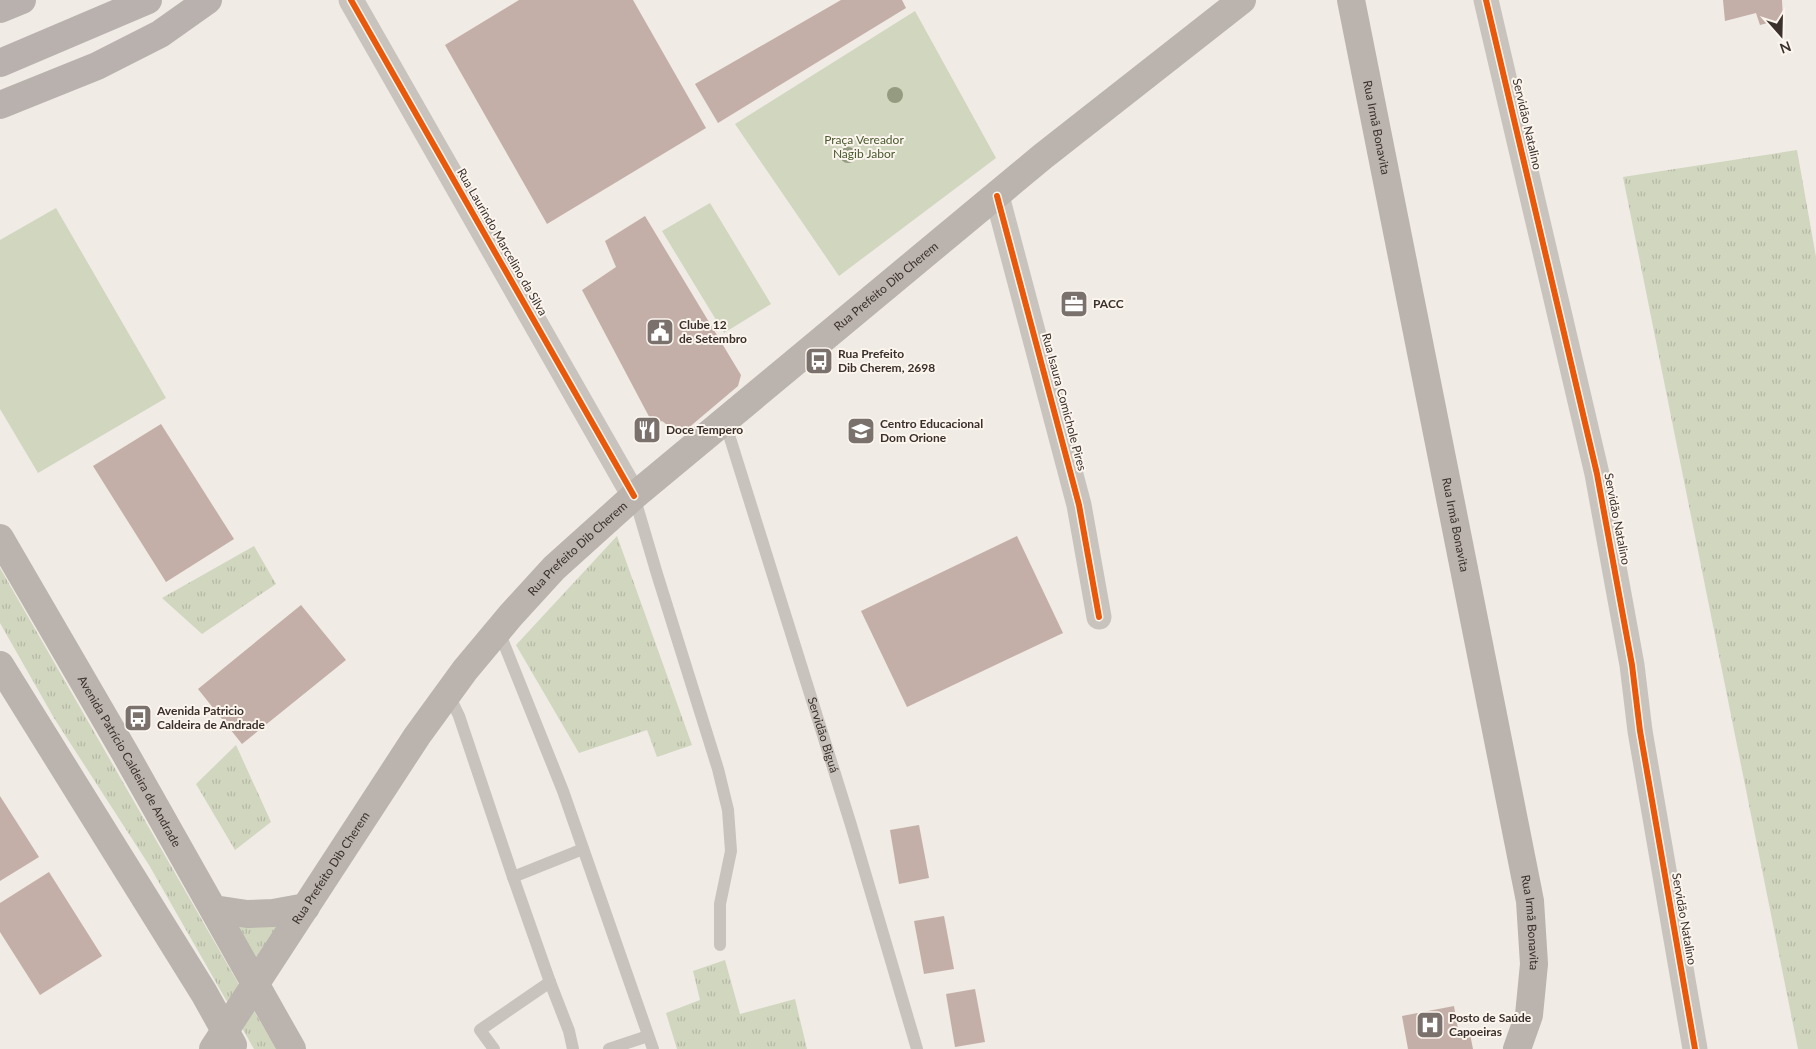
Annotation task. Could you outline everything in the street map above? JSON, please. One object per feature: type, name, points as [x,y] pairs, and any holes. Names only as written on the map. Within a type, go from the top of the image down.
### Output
[{"type":"main road","points":[[0,9],[22,0]]},
{"type":"main road","points":[[0,63],[148,0]]},
{"type":"main road","points":[[0,105],[105,62],[160,34],[208,0]]},
{"type":"main road","name":"Rua Prefeito Dib Cherem","points":[[225,1043],[256,984],[416,736],[498,629],[554,568],[634,496],[1050,151],[1242,0]]},
{"type":"main road","name":"Rua Irmã Bonavita","points":[[1351,0],[1506,773],[1530,902],[1534,964],[1529,1015],[1517,1049]]},
{"type":"main road","name":"Avenida Patrício Caldeira de Andrade","points":[[0,538],[214,909],[292,1049]]},
{"type":"main road","points":[[0,665],[204,993],[225,1043]]},
{"type":"main road","points":[[214,909],[247,914],[272,913],[306,907]]},
{"type":"street","name":"Rua Laurindo Marcelino da Silva","points":[[351,0],[634,496]]},
{"type":"street","name":"Servidão Natalino","points":[[1486,0],[1597,474],[1632,665],[1640,731],[1695,1049]]},
{"type":"street","name":"Rua Isaura Comichole Pires","points":[[997,196],[1079,505],[1099,617]]},
{"type":"lane","name":"Servidão Biguá","points":[[725,422],[852,825],[917,1049]]},
{"type":"lane","points":[[634,496],[718,768],[728,810],[731,851],[720,904],[720,944]]},
{"type":"lane","points":[[498,629],[563,791],[653,1049]]},
{"type":"lane","points":[[448,693],[459,716],[513,877],[569,1031],[573,1049]]},
{"type":"lane","points":[[513,877],[584,849]]},
{"type":"lane","points":[[494,1049],[480,1030],[550,982]]},
{"type":"lane","points":[[609,1049],[648,1036]]},
{"type":"green space","name":"Praça Vereador Nagib Jabor","points":[[915,11],[996,158],[839,276],[735,124]]},
{"type":"green space","points":[[1797,150],[1816,257],[1816,1049],[1798,1049],[1623,177]]},
{"type":"green space","points":[[710,203],[771,304],[724,333],[662,231]]},
{"type":"green space","points":[[56,208],[166,398],[38,473],[0,409],[0,240]]},
{"type":"green space","points":[[617,536],[692,745],[657,757],[647,730],[579,753],[516,645]]},
{"type":"green space","points":[[254,546],[276,584],[202,634],[162,598]]},
{"type":"green space","points":[[0,568],[276,1049],[254,1049],[149,865],[54,718],[0,623]]},
{"type":"green space","points":[[236,745],[271,822],[235,850],[196,784]]},
{"type":"green space","points":[[230,923],[281,924],[255,966]]},
{"type":"green space","points":[[725,960],[740,1014],[795,999],[807,1049],[677,1049],[666,1013],[700,1000],[693,971]]},
{"type":"building","points":[[519,0],[633,0],[706,128],[547,224],[445,45]]},
{"type":"building","points":[[841,0],[902,0],[906,8],[718,123],[695,84]]},
{"type":"building","points":[[1723,0],[1782,0],[1783,19],[1760,25],[1756,13],[1725,21]]},
{"type":"building","name":"Clube 12 de Setembro","points":[[645,216],[741,375],[738,386],[680,435],[662,421],[654,426],[582,290],[616,267],[605,241]]},
{"type":"building","points":[[161,424],[234,539],[166,582],[93,466]]},
{"type":"building","points":[[1017,536],[1063,633],[907,707],[861,611]]},
{"type":"building","points":[[301,605],[346,660],[242,744],[198,689]]},
{"type":"building","points":[[0,796],[39,857],[0,881]]},
{"type":"building","points":[[919,825],[929,878],[899,884],[890,830]]},
{"type":"building","points":[[49,872],[102,956],[40,995],[0,932],[0,903]]},
{"type":"building","points":[[944,916],[954,969],[924,974],[914,921]]},
{"type":"building","points":[[975,989],[985,1042],[955,1047],[946,994]]},
{"type":"building","name":"Posto de Saúde Capoeiras","points":[[1454,1006],[1459,1035],[1470,1034],[1473,1049],[1408,1049],[1402,1016]]},
{"type":"cycle path","points":[[351,0],[634,496]]},
{"type":"cycle path","points":[[1486,0],[1597,474],[1632,665],[1640,731],[1695,1049]]},
{"type":"cycle path","points":[[997,196],[1079,505],[1099,617]]},
{"type":"place","name":"PACC","points":[[1074,304]]},
{"type":"place","name":"Clube 12 de Setembro","points":[[660,332]]},
{"type":"place","name":"Rua Prefeito Dib Cherem, 2698","points":[[819,361]]},
{"type":"place","name":"Doce Tempero","points":[[647,430]]},
{"type":"place","name":"Centro Educacional Dom Orione","points":[[861,431]]},
{"type":"place","name":"Avenida Patricio Caldeira de Andrade","points":[[138,718]]},
{"type":"place","name":"Posto de Saúde Capoeiras","points":[[1430,1025]]}]
